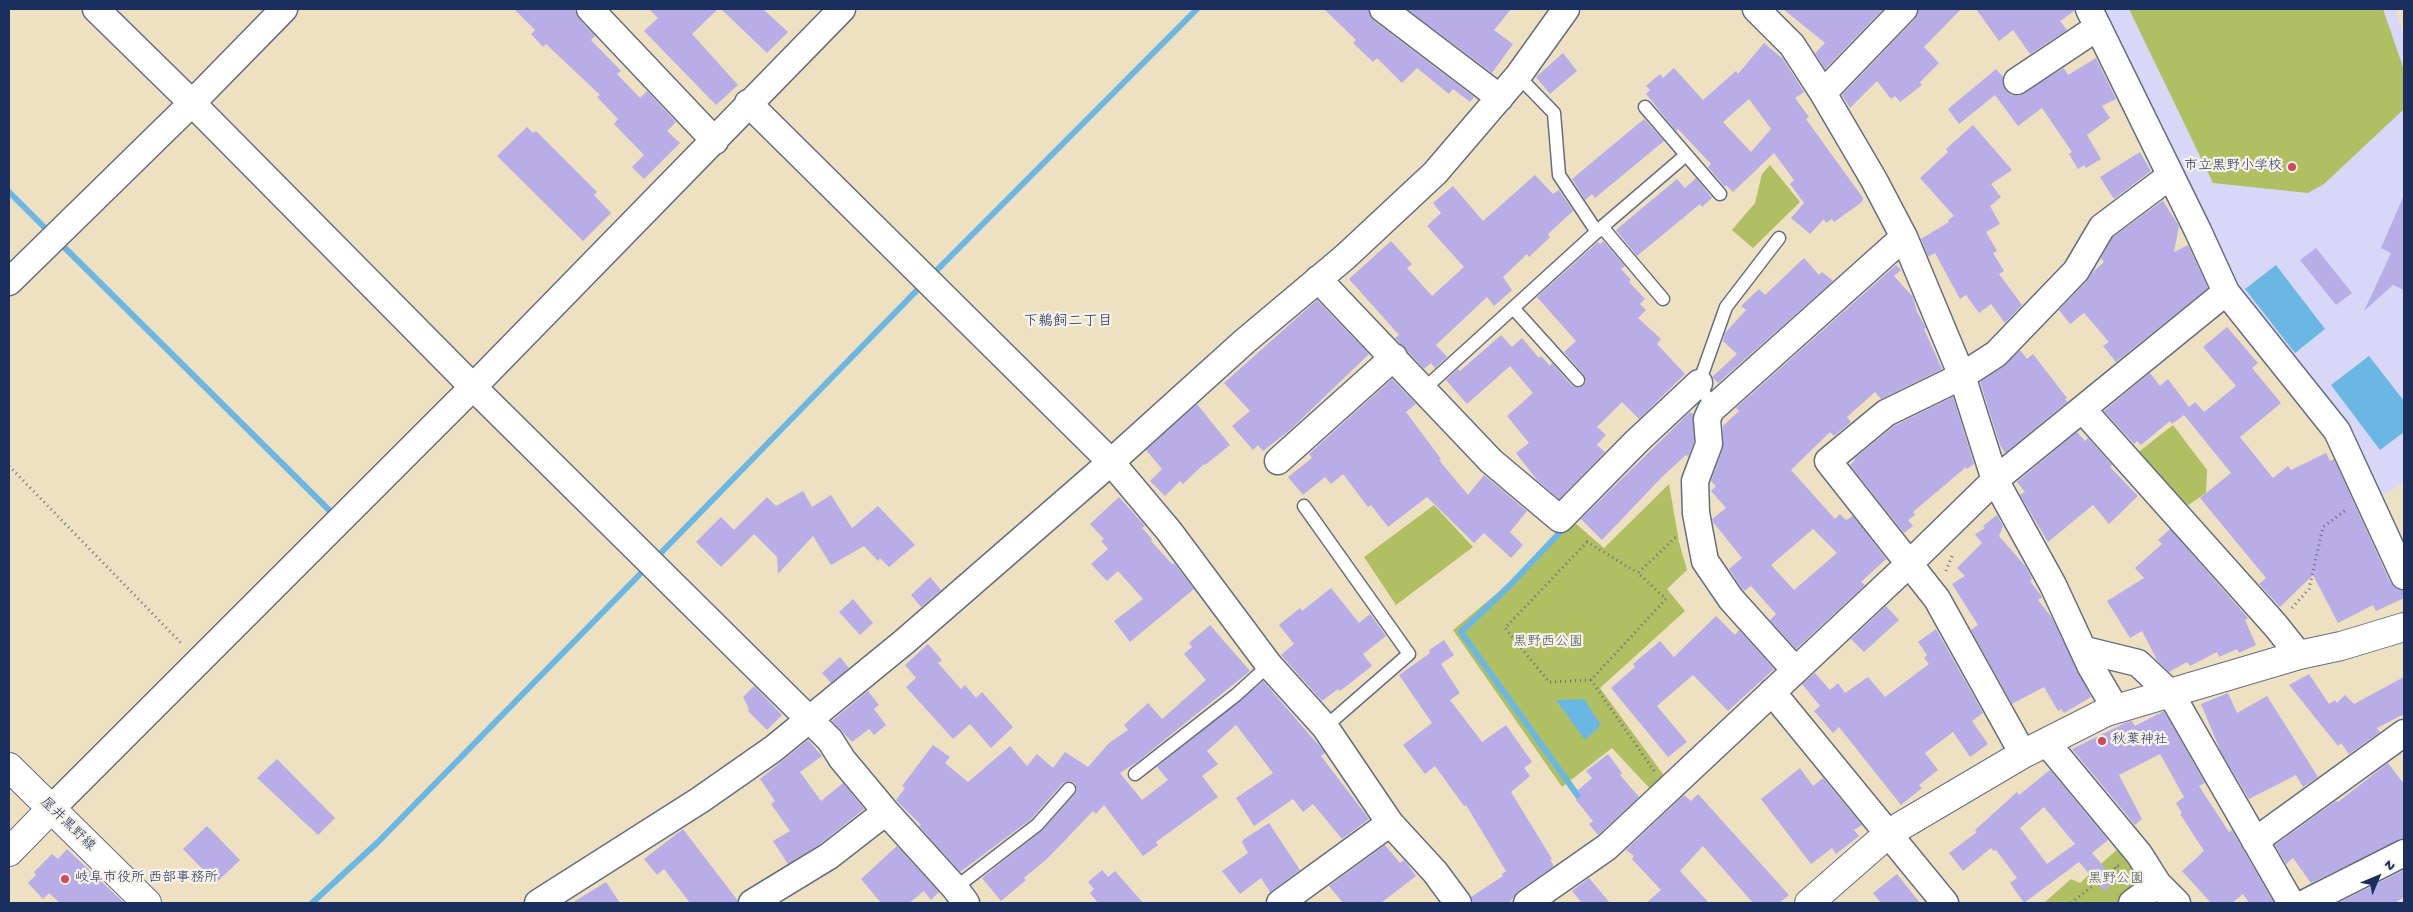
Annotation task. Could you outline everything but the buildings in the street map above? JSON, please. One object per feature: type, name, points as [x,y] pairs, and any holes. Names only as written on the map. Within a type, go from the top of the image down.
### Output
[{"type":"street","points":[[96,9],[192,103],[473,387],[637,549],[660,569],[808,720],[830,740],[842,759],[887,813],[961,896]]},
{"type":"street","points":[[9,282],[192,103],[284,9]]},
{"type":"street","points":[[590,9],[715,141]]},
{"type":"street","points":[[9,852],[473,387],[715,141],[748,103],[842,9]]},
{"type":"street","points":[[1383,9],[1500,98]]},
{"type":"street","points":[[538,903],[700,800],[772,749],[904,642],[1111,462],[1436,173],[1518,76],[1566,9]]},
{"type":"street","points":[[1756,9],[1792,45],[1823,92],[1874,180],[1904,237],[1962,376],[1995,480],[2053,585],[2085,650],[2091,667],[2114,708]]},
{"type":"street","points":[[1823,92],[1904,9]]},
{"type":"street","points":[[2017,81],[2094,18],[2226,292],[2337,431],[2404,576]]},
{"type":"street","points":[[748,103],[1111,462],[1169,531],[1269,665],[1325,727],[1390,823],[1435,872],[1458,903]]},
{"type":"street","points":[[2170,176],[2102,227],[2076,271],[1996,354],[1962,376],[1886,413],[1828,461],[1937,599],[2035,748],[2138,854],[2158,884],[2177,903]]},
{"type":"street","points":[[1795,670],[1731,598],[1705,561],[1696,513],[1695,481],[1710,444],[1707,419],[1713,409],[1904,237]]},
{"type":"street","points":[[1318,279],[1491,461],[1560,519],[1637,441],[1700,383]]},
{"type":"street","points":[[1527,903],[1607,847],[1909,564],[1995,480],[2226,292]]},
{"type":"street","points":[[1278,461],[1394,357]]},
{"type":"street","points":[[2083,410],[2276,626],[2298,655]]},
{"type":"street","points":[[1809,903],[1889,833],[2035,748],[2114,708],[2171,694],[2298,655],[2341,646],[2404,626]]},
{"type":"street","points":[[2085,650],[2138,663],[2171,694],[2291,903]]},
{"type":"street","points":[[1772,692],[1945,903]]},
{"type":"street","points":[[2255,841],[2404,732]]},
{"type":"street","name":"屋井黒野線","points":[[9,767],[50,810],[147,903]]},
{"type":"street","points":[[752,903],[829,856],[887,813]]},
{"type":"street","points":[[1280,903],[1390,823]]},
{"type":"street","points":[[2305,903],[2404,853]]},
{"type":"street","points":[[2132,903],[2158,884]]},
{"type":"lane","points":[[1518,76],[1554,113],[1558,175],[1600,229],[1663,300]]},
{"type":"lane","points":[[1645,107],[1720,194]]},
{"type":"lane","points":[[1424,389],[1600,229],[1686,154]]},
{"type":"lane","points":[[1713,409],[1700,383],[1726,307],[1779,238]]},
{"type":"lane","points":[[1514,309],[1578,380]]},
{"type":"lane","points":[[1304,506],[1409,654],[1325,727]]},
{"type":"lane","points":[[1134,774],[1236,695],[1269,665]]},
{"type":"lane","points":[[961,896],[1037,825],[1069,789]]},
{"type":"path","points":[[9,466],[199,661]]},
{"type":"path","points":[[2276,626],[2309,589],[2323,527],[2367,493]]},
{"type":"path","points":[[1638,573],[1681,532]]},
{"type":"path","points":[[1587,542],[1638,573],[1666,599],[1591,680],[1549,682],[1504,628],[1587,542]]},
{"type":"path","points":[[1591,680],[1668,791]]},
{"type":"path","points":[[2071,903],[2116,867],[2138,854]]},
{"type":"shaded area","name":"市立黒野小学校","points":[[2100,9],[2396,9],[2404,40],[2404,482],[2378,499],[2243,294]]},
{"type":"green space","points":[[2129,9],[2383,9],[2404,70],[2404,109],[2324,184],[2308,193],[2213,183]]},
{"type":"green space","points":[[1770,165],[1800,202],[1753,248],[1732,230],[1755,203],[1762,174]]},
{"type":"green space","points":[[2173,425],[2207,470],[2206,493],[2184,508],[2136,454]]},
{"type":"green space","name":"黒野西公園","points":[[1669,484],[1679,542],[1687,570],[1667,589],[1685,611],[1600,688],[1668,781],[1653,792],[1612,748],[1562,787],[1453,630],[1524,571],[1574,522],[1604,548]]},
{"type":"green space","points":[[1434,505],[1473,547],[1396,605],[1364,557]]},
{"type":"green space","name":"黒野公園","points":[[2122,845],[2150,883],[2121,903],[2044,903],[2071,879],[2080,883]]},
{"type":"water","points":[[2276,265],[2325,329],[2295,353],[2245,289]]},
{"type":"water","points":[[2369,356],[2404,401],[2404,432],[2380,450],[2331,385]]},
{"type":"water","points":[[1584,699],[1601,725],[1585,740],[1556,700]]},
{"type":"waterway","points":[[932,275],[1197,9]]},
{"type":"waterway","points":[[9,192],[50,233]]},
{"type":"waterway","points":[[59,242],[329,510]]},
{"type":"waterway","points":[[654,560],[923,284]]},
{"type":"waterway","points":[[1565,527],[1510,585],[1461,632],[1583,803]]},
{"type":"waterway","points":[[312,903],[378,842],[647,567]]},
{"type":"place","name":"市立黒野小学校","points":[[2292,167]]},
{"type":"place","name":"秋葉神社","points":[[2102,741]]},
{"type":"place","name":"岐阜市役所 西部事務所","points":[[65,879]]},
{"type":"district","name":"下鵜飼二丁目","points":[[1068,323]]}]
